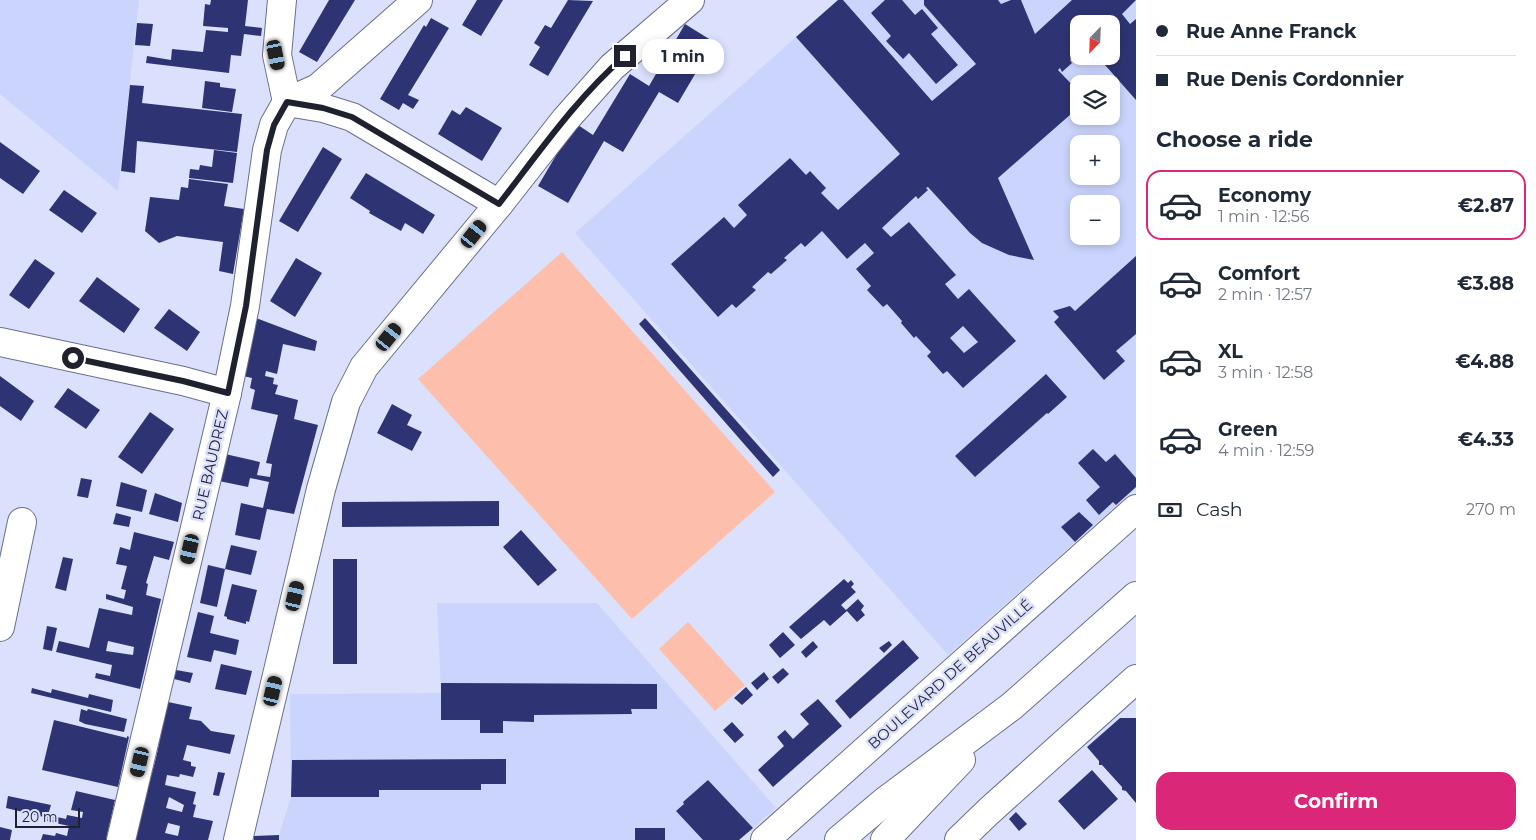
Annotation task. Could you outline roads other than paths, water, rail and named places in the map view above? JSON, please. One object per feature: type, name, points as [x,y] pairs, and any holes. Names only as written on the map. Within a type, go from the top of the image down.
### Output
[{"type":"street","points":[[282,0],[276,55],[287,102]]},
{"type":"street","points":[[287,102],[318,88],[418,0]]},
{"type":"street","points":[[238,840],[319,497],[346,402],[364,367],[499,204],[565,120],[612,67],[690,0]]},
{"type":"street","points":[[287,102],[323,108],[352,117],[499,204]]},
{"type":"street","name":"RUE BAUDREZ","points":[[121,840],[228,393],[246,306],[267,150],[274,125],[287,102]]},
{"type":"street","points":[[0,342],[183,381],[228,393]]},
{"type":"street","name":"BOULEVARD DE BEAUVILLÉ","points":[[765,840],[1136,509]]},
{"type":"street","points":[[0,628],[22,522]]},
{"type":"street","points":[[839,840],[884,802],[1012,706],[1136,596]]},
{"type":"street","points":[[959,840],[1136,679]]},
{"type":"street","points":[[885,840],[1012,706]]}]
